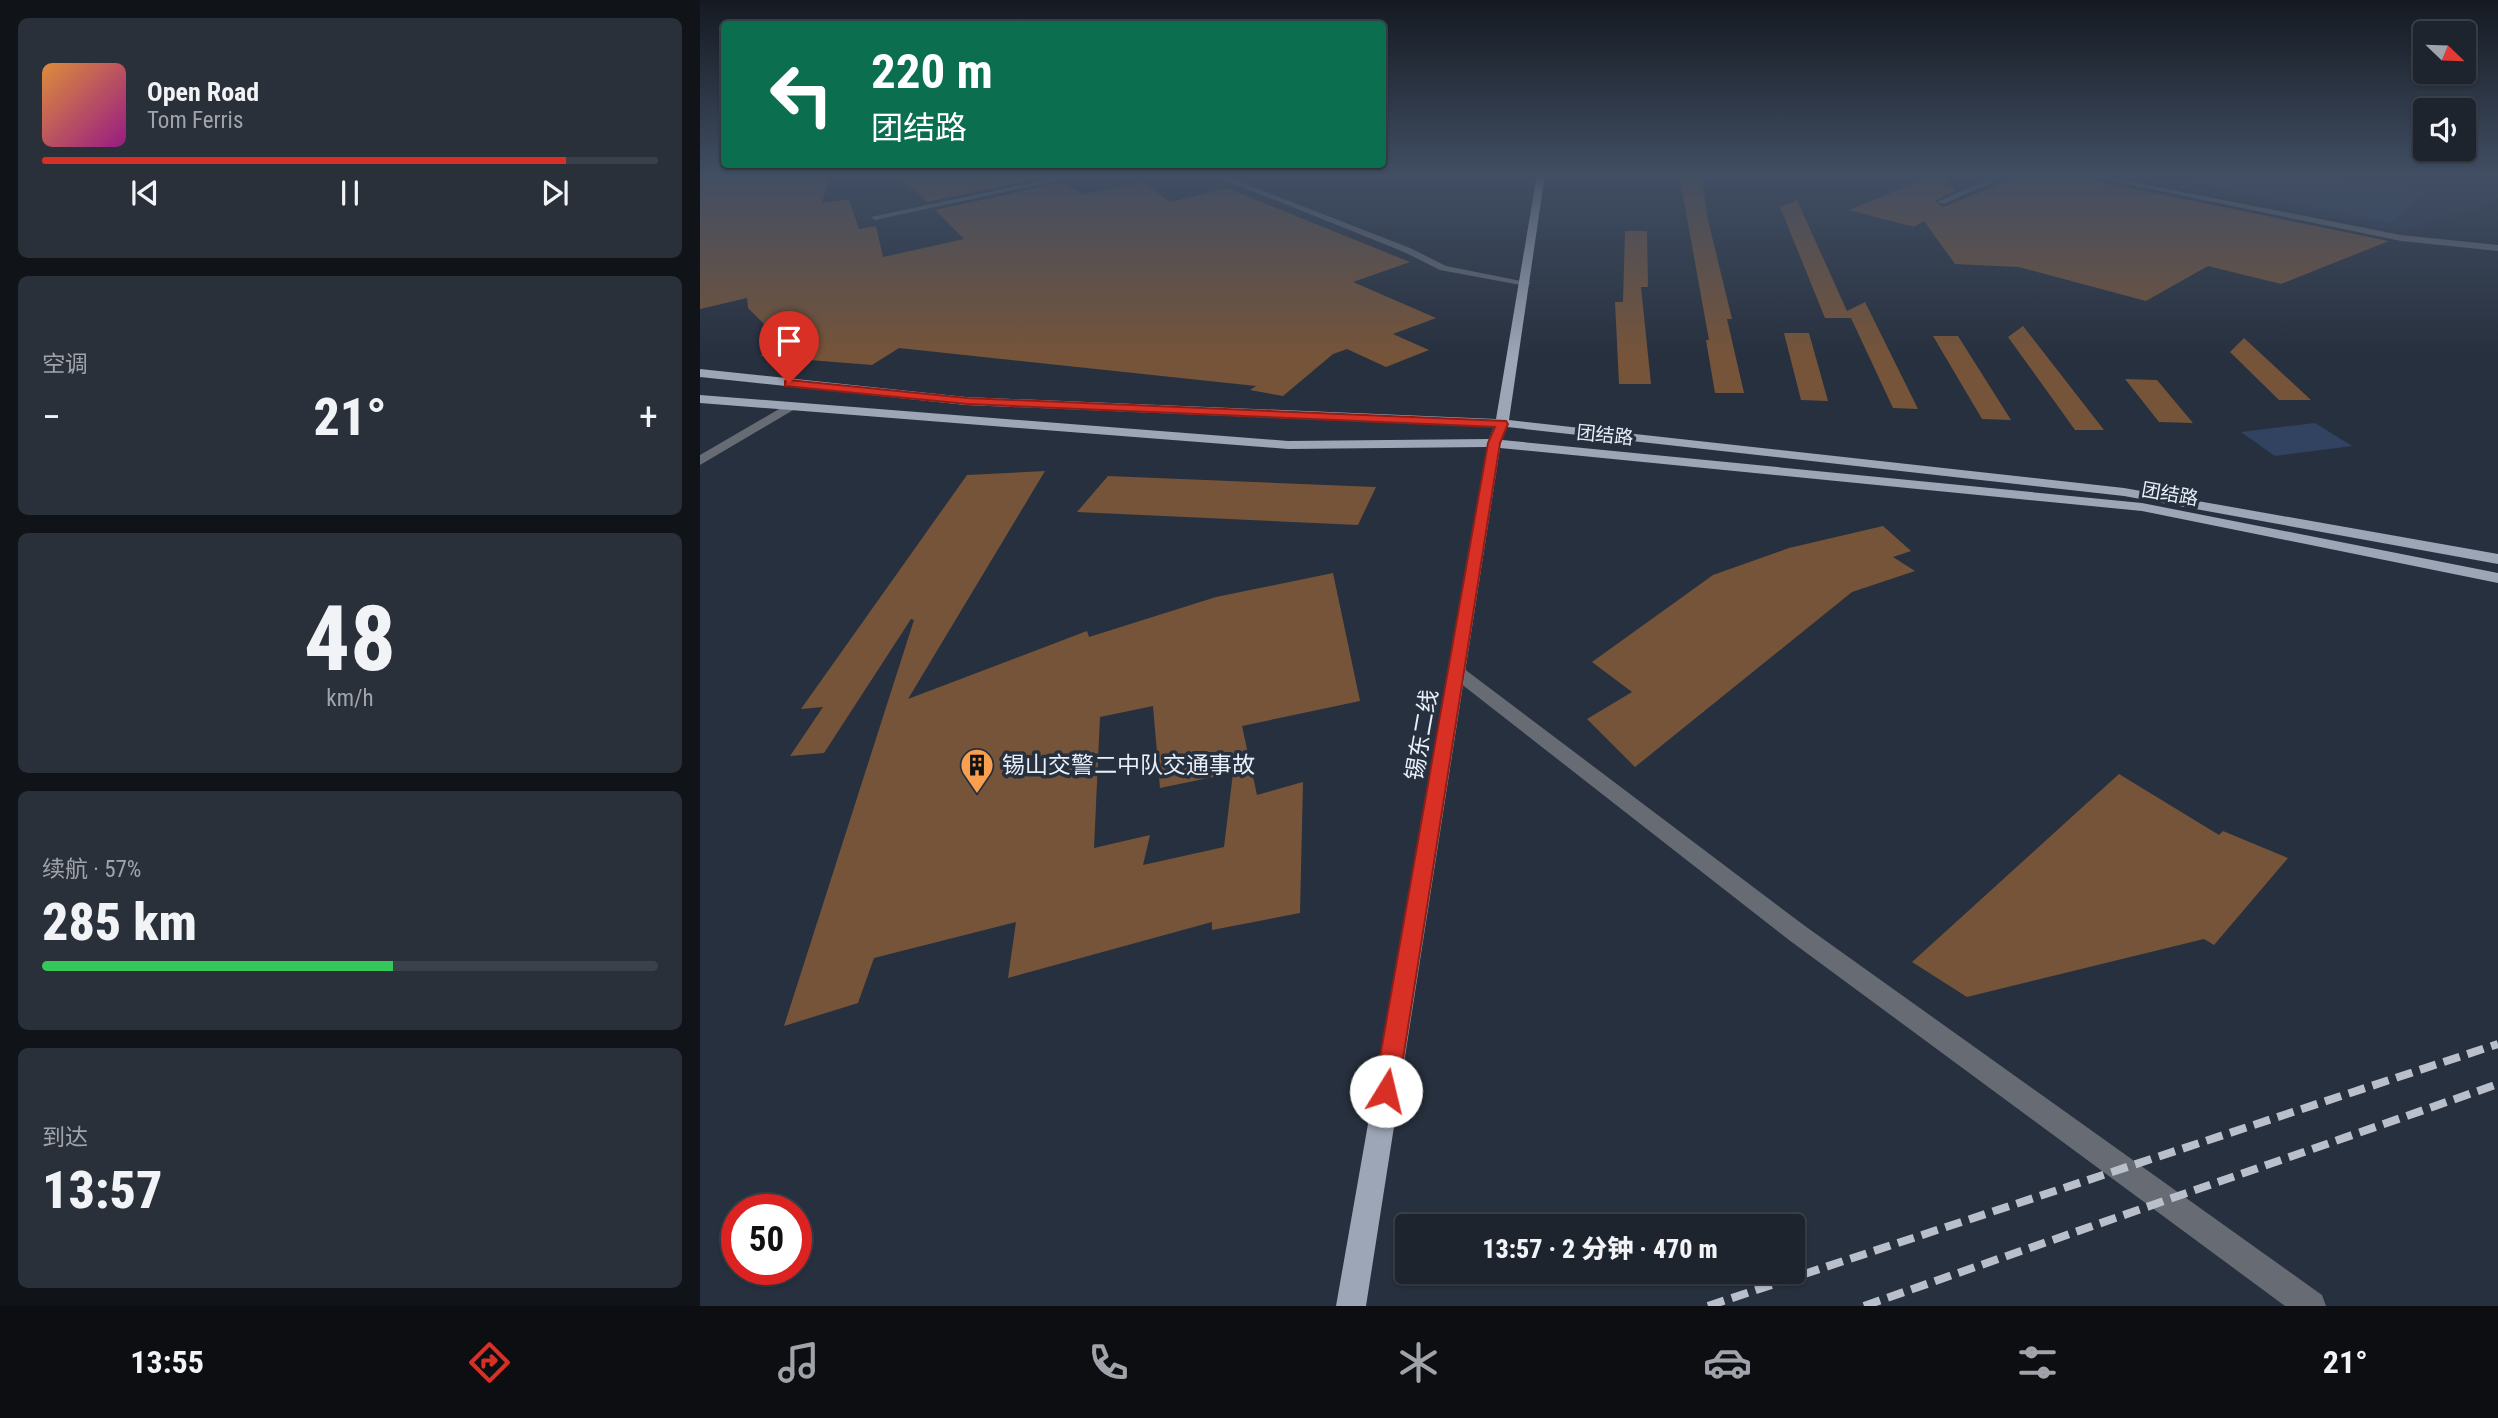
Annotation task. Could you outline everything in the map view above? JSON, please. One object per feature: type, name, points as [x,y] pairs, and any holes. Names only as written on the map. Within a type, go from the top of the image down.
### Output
[{"type":"main road","name":"锡东二线","points":[[1351,1306],[1494,443],[1502,424],[1533,235]]},
{"type":"main road","name":"团结路","points":[[700,373],[967,401],[1502,424],[2124,492],[2498,559]]},
{"type":"main road","name":"团结路","points":[[700,399],[1287,445],[1494,443],[2142,508],[2498,578]]},
{"type":"street","points":[[1368,235],[1443,268],[1526,283]]},
{"type":"street","points":[[2386,235],[2498,248]]},
{"type":"street","points":[[700,461],[791,406]]},
{"type":"street","points":[[1457,672],[1797,933],[2311,1306]]},
{"type":"shaded area","points":[[2315,423],[2352,446],[2275,456],[2241,432]]},
{"type":"building","points":[[700,235],[878,235],[883,257],[964,239],[960,235],[1343,235],[1410,262],[1353,282],[1436,318],[1393,334],[1429,350],[1386,367],[1347,349],[1333,354],[1283,396],[1250,390],[1256,386],[899,348],[872,365],[760,356],[784,344],[748,308],[747,298],[700,309]]},
{"type":"building","points":[[1625,235],[1647,235],[1648,287],[1641,287],[1651,384],[1619,384],[1615,302],[1623,302]]},
{"type":"building","points":[[1690,235],[1712,235],[1732,319],[1727,319],[1744,393],[1715,393],[1706,340],[1709,340]]},
{"type":"building","points":[[1791,235],[1813,235],[1847,311],[1865,302],[1918,409],[1893,408],[1851,318],[1825,318]]},
{"type":"building","points":[[1934,235],[2359,235],[2389,241],[2281,284],[2208,266],[2146,301],[2019,267],[1955,264]]},
{"type":"building","points":[[2023,326],[2104,430],[2075,430],[2008,337]]},
{"type":"building","points":[[1784,333],[1809,333],[1828,401],[1801,400]]},
{"type":"building","points":[[1933,336],[1958,336],[2011,420],[1982,419]]},
{"type":"building","points":[[2244,338],[2311,400],[2279,400],[2230,352]]},
{"type":"building","points":[[2125,379],[2157,380],[2193,423],[2159,422]]},
{"type":"building","name":"锡山交警二中队交通事故","points":[[1045,471],[908,699],[1087,631],[1089,637],[1216,597],[1333,573],[1360,701],[1242,726],[1257,795],[1303,782],[1300,913],[1212,930],[1212,922],[1008,978],[1016,922],[874,958],[858,1003],[784,1026],[914,620],[911,619],[824,753],[790,756],[823,707],[801,709],[967,475]],"holes":[[[1153,706],[1160,788],[1233,773],[1224,847],[1143,865],[1150,835],[1094,848],[1100,717]]]},
{"type":"building","points":[[1108,476],[1376,487],[1358,525],[1077,512]]},
{"type":"building","points":[[1883,526],[1911,551],[1893,557],[1915,571],[1852,592],[1635,767],[1587,719],[1632,692],[1592,662],[1713,575],[1789,548]]},
{"type":"building","points":[[2119,774],[2219,835],[2223,831],[2288,858],[2214,945],[2204,939],[1967,997],[1912,962]]},
{"type":"railway","points":[[1708,1306],[2498,1044]]},
{"type":"railway","points":[[1864,1306],[2498,1084]]},
{"type":"place","name":"锡山交警二中队交通事故","points":[[977,795]]},
{"type":"route","points":[[789,383],[967,401],[1502,424],[1494,443],[1386,1091]]}]
